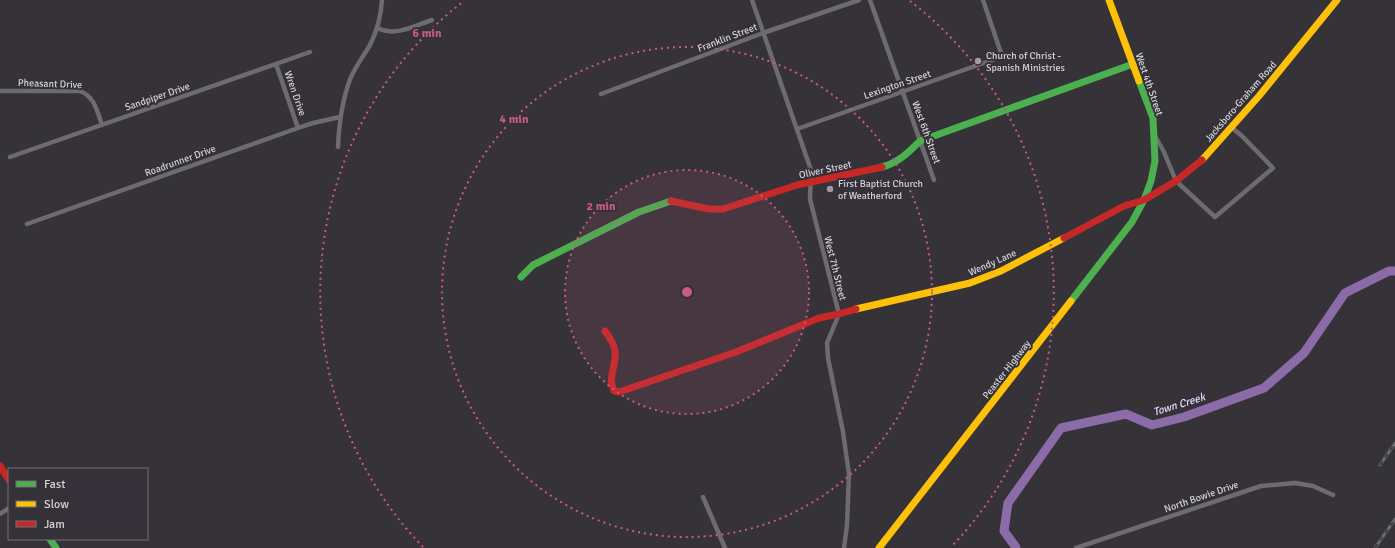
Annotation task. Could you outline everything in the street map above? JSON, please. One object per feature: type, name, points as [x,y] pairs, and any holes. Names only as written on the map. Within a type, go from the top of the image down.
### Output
[{"type":"street","points":[[338,147],[340,117],[345,94],[352,76],[371,43],[377,28],[382,0]]},
{"type":"street","name":"West 7th Street","points":[[752,0],[811,170],[810,199],[838,314],[827,343],[828,358],[843,432],[849,474],[848,525],[844,548]]},
{"type":"street","name":"Franklin Street","points":[[601,94],[763,33],[859,0]]},
{"type":"street","name":"West 6th Street","points":[[870,0],[934,180]]},
{"type":"street","name":"Lexington Street","points":[[797,129],[995,59],[1001,53],[983,0]]},
{"type":"street","name":"West 4th Street","points":[[1109,0],[1153,118],[1155,160],[1151,181],[1144,200]]},
{"type":"street","name":"Jacksboro-Graham Road","points":[[1144,200],[1176,181],[1204,158],[1259,96],[1337,0]]},
{"type":"street","points":[[377,28],[385,32],[400,31],[432,20]]},
{"type":"street","name":"Sandpiper Drive","points":[[10,157],[310,52]]},
{"type":"street","name":"Wren Drive","points":[[276,64],[298,128]]},
{"type":"street","name":"Oliver Street","points":[[521,277],[533,265],[639,212],[660,204],[672,201],[709,209],[722,209],[797,185],[890,165],[905,156],[920,141],[1133,64]]},
{"type":"street","name":"Pheasant Drive","points":[[0,91],[80,91],[87,94],[92,99],[102,125]]},
{"type":"street","name":"Roadrunner Drive","points":[[27,224],[298,128],[340,117]]},
{"type":"street","points":[[1155,136],[1164,152],[1176,181],[1215,217],[1273,168],[1242,136],[1231,127]]},
{"type":"street","name":"Wendy Lane","points":[[605,332],[615,352],[616,360],[610,380],[611,386],[614,391],[619,392],[736,352],[819,318],[864,306],[970,283],[1001,271],[1124,206],[1144,200]]},
{"type":"street","name":"Peaster Highway","points":[[879,548],[1132,222],[1144,200]]},
{"type":"street","points":[[0,466],[8,478]]},
{"type":"street","name":"North Bowie Drive","points":[[1076,548],[1261,486],[1295,483],[1313,486],[1333,495]]},
{"type":"street","points":[[703,497],[725,548]]},
{"type":"waterway","name":"Town Creek","points":[[1016,548],[1004,531],[1008,503],[1061,428],[1126,414],[1152,425],[1184,417],[1264,388],[1304,353],[1345,293],[1389,271],[1395,271]]},
{"type":"railway","points":[[1380,465],[1395,443]]},
{"type":"railway","points":[[1375,548],[1395,519]]},
{"type":"traffic: fast","points":[[882,167],[898,160],[920,141],[1133,64]]},
{"type":"traffic: fast","points":[[1071,301],[1132,222],[1144,200],[1151,181],[1155,161],[1153,118],[1139,81]]},
{"type":"traffic: fast","points":[[521,277],[533,265],[639,212],[671,201]]},
{"type":"traffic: fast","points":[[51,540],[56,548]]},
{"type":"traffic: slow","points":[[1109,0],[1139,81]]},
{"type":"traffic: slow","points":[[1202,160],[1259,96],[1337,0]]},
{"type":"traffic: slow","points":[[856,309],[970,283],[1001,271],[1064,238]]},
{"type":"traffic: slow","points":[[879,548],[1071,301]]},
{"type":"traffic: jam","points":[[1064,238],[1124,206],[1144,200],[1176,181],[1202,160]]},
{"type":"traffic: jam","points":[[671,201],[709,209],[723,209],[797,185],[882,167]]},
{"type":"traffic: jam","points":[[605,331],[614,348],[615,361],[611,381],[612,386],[614,391],[619,392],[736,352],[819,318],[856,309]]},
{"type":"traffic: jam","points":[[0,466],[8,478]]},
{"type":"place","name":"Church of Christ - Spanish Ministries","points":[[978,61]]},
{"type":"place","name":"First Baptist Church of Weatherford","points":[[830,189]]}]
